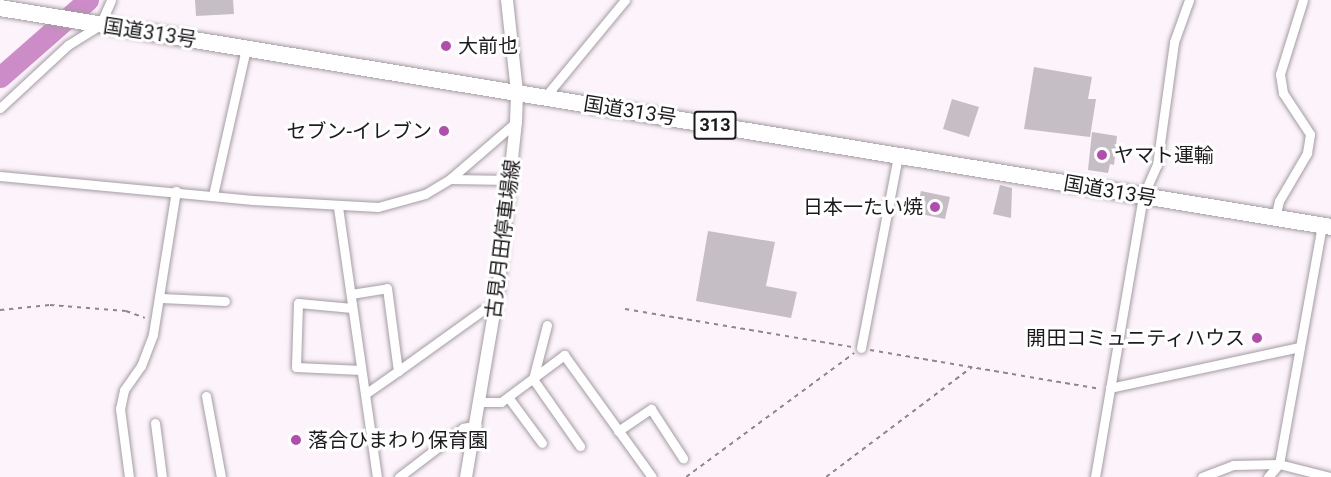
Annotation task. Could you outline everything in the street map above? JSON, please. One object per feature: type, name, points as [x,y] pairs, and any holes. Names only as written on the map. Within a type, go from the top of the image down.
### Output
[{"type":"highway","name":"国道313号","points":[[0,8],[1327,226]]},
{"type":"main road","name":"古見月田停車場線","points":[[466,477],[481,402],[495,310],[516,122],[517,92],[507,0]]},
{"type":"street","points":[[0,108],[68,45],[99,25],[111,0]]},
{"type":"street","points":[[545,97],[625,0]]},
{"type":"street","points":[[1095,477],[1143,196],[1157,165],[1174,42],[1189,0]]},
{"type":"street","points":[[1275,218],[1279,201],[1307,153],[1310,134],[1283,93],[1280,74],[1303,0]]},
{"type":"street","points":[[213,195],[246,48]]},
{"type":"street","points":[[0,176],[339,207],[378,207],[425,194],[450,179],[516,122]]},
{"type":"street","points":[[861,348],[898,155]]},
{"type":"street","points":[[450,179],[510,180]]},
{"type":"street","points":[[129,477],[120,409],[156,322],[176,191]]},
{"type":"street","points":[[339,207],[377,477]]},
{"type":"street","points":[[1268,477],[1280,464],[1299,347],[1327,226]]},
{"type":"street","points":[[351,294],[387,288],[398,371]]},
{"type":"street","points":[[161,298],[225,301]]},
{"type":"street","points":[[352,308],[298,303],[296,367],[362,370]]},
{"type":"street","points":[[366,393],[483,310],[495,310]]},
{"type":"street","points":[[533,379],[548,325]]},
{"type":"street","points":[[1110,388],[1299,347]]},
{"type":"street","points":[[481,402],[501,402],[564,356],[652,477]]},
{"type":"street","points":[[533,379],[580,446]]},
{"type":"street","points":[[206,396],[221,477]]},
{"type":"street","points":[[508,397],[542,443]]},
{"type":"street","points":[[618,431],[651,409],[683,458]]},
{"type":"street","points":[[155,423],[162,477]]},
{"type":"street","points":[[399,477],[463,428],[477,425]]},
{"type":"street","points":[[1202,477],[1233,465],[1280,464],[1330,477]]},
{"type":"path","points":[[0,310],[50,305],[126,311],[156,322]]},
{"type":"path","points":[[626,309],[1099,390],[1110,388]]},
{"type":"path","points":[[686,477],[861,348]]},
{"type":"path","points":[[826,477],[972,367]]},
{"type":"building","points":[[195,0],[233,0],[234,14],[196,16]]},
{"type":"building","points":[[1034,67],[1092,77],[1088,99],[1096,99],[1090,137],[1024,129]]},
{"type":"building","points":[[952,99],[979,107],[969,137],[943,129]]},
{"type":"building","points":[[1092,132],[1117,136],[1114,165],[1110,164],[1108,173],[1088,170]]},
{"type":"building","points":[[1000,185],[1012,188],[1011,218],[993,214]]},
{"type":"building","points":[[921,191],[950,197],[945,219],[916,213]]},
{"type":"building","points":[[708,231],[775,242],[766,286],[797,292],[791,318],[696,301]]},
{"type":"waterway","points":[[0,77],[88,0]]},
{"type":"place","name":"大前也","points":[[446,46]]},
{"type":"place","name":"セブン-イレブン","points":[[444,131]]},
{"type":"place","name":"ヤマト運輸","points":[[1102,155]]},
{"type":"place","name":"日本一たい焼","points":[[935,207]]},
{"type":"place","name":"開田コミュニティハウス","points":[[1257,338]]},
{"type":"place","name":"落合ひまわり保育園","points":[[296,440]]}]
